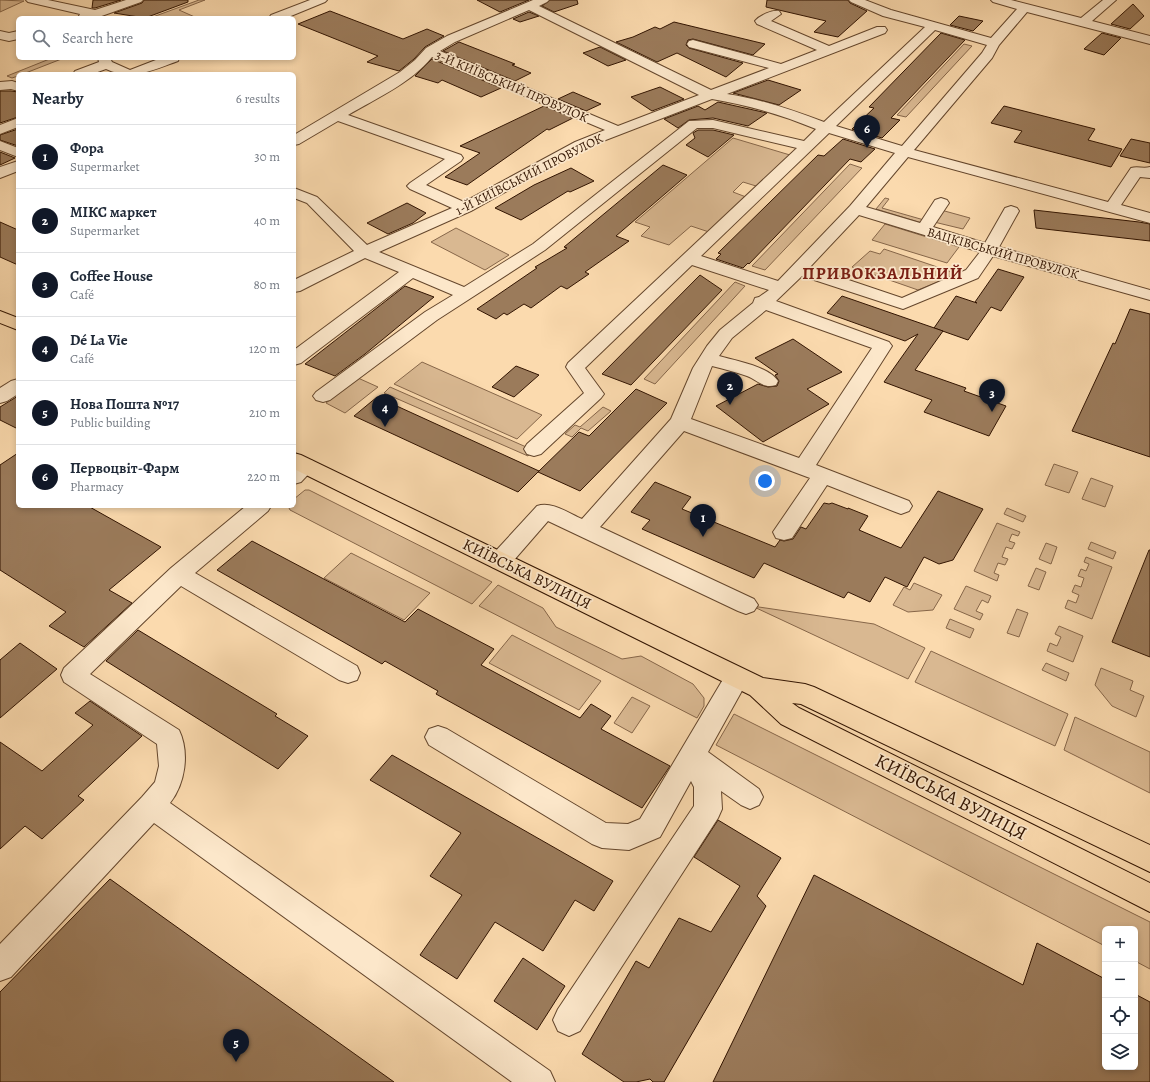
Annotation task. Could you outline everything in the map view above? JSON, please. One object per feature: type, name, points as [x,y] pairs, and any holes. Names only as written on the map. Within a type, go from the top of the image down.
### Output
[{"type":"main road","points":[[0,316],[16,323]]},
{"type":"main road","name":"КИЇВСЬКА ВУЛИЦЯ","points":[[298,468],[500,561],[748,683],[790,716],[1150,898]]},
{"type":"main road","name":"КИЇВСЬКА ВУЛИЦЯ","points":[[748,683],[805,694],[1150,859]]},
{"type":"street","points":[[32,0],[96,14]]},
{"type":"street","points":[[88,16],[137,0]]},
{"type":"street","points":[[280,16],[321,0]]},
{"type":"street","points":[[296,140],[405,75],[420,63],[430,51],[451,39],[544,0]]},
{"type":"street","points":[[855,0],[887,13],[994,43]]},
{"type":"street","points":[[997,0],[1150,40]]},
{"type":"street","points":[[1083,22],[1110,0]]},
{"type":"street","points":[[530,6],[710,95],[741,100],[906,152],[1150,218]]},
{"type":"street","points":[[585,530],[680,422],[708,359],[726,334],[761,302],[780,288],[856,209],[906,152],[1025,7]]},
{"type":"street","points":[[775,14],[761,21],[828,50]]},
{"type":"street","points":[[534,449],[594,394],[575,367],[933,26]]},
{"type":"street","name":"1-Й КИЇВСЬКИЙ ПРОВУЛОК","points":[[296,286],[365,252],[465,208],[580,145],[881,30]]},
{"type":"street","points":[[0,35],[9,37],[16,35]]},
{"type":"street","points":[[693,44],[782,68]]},
{"type":"street","name":"3-Й КИЇВСЬКИЙ ПРОВУЛОК","points":[[430,51],[616,130]]},
{"type":"street","points":[[137,72],[168,60]]},
{"type":"street","points":[[84,72],[105,61],[124,72]]},
{"type":"street","points":[[0,86],[12,85],[16,86]]},
{"type":"street","points":[[336,115],[456,158],[415,186],[465,208]]},
{"type":"street","points":[[0,130],[16,123]]},
{"type":"street","points":[[323,396],[431,316],[539,248],[694,124],[713,124],[807,146]]},
{"type":"street","points":[[0,145],[16,152]]},
{"type":"street","points":[[0,173],[16,165]]},
{"type":"street","points":[[1112,208],[1136,171],[1148,174],[1150,172]]},
{"type":"street","points":[[296,194],[312,200],[365,252],[466,294]]},
{"type":"street","points":[[924,229],[941,203]]},
{"type":"street","name":"ВАЦКІВСЬКИЙ ПРОВУЛОК","points":[[856,209],[1058,270],[1150,294]]},
{"type":"street","points":[[799,269],[903,304],[972,274],[990,249],[1011,211]]},
{"type":"street","points":[[689,258],[780,288]]},
{"type":"street","points":[[296,358],[410,272]]},
{"type":"street","points":[[761,302],[883,346],[803,468]]},
{"type":"street","points":[[708,359],[754,372],[769,381]]},
{"type":"street","points":[[0,397],[16,386]]},
{"type":"street","points":[[680,422],[823,475],[901,506]]},
{"type":"street","points":[[784,532],[823,475]]},
{"type":"street","points":[[0,966],[152,806],[167,787],[172,766],[170,738],[73,675],[248,509]]},
{"type":"street","points":[[500,561],[545,511],[746,605]]},
{"type":"street","points":[[179,574],[348,673]]},
{"type":"street","points":[[438,737],[602,835],[629,837],[650,828],[683,769],[748,683]]},
{"type":"street","points":[[693,755],[750,797]]},
{"type":"street","points":[[569,1020],[708,809],[707,787],[693,755]]},
{"type":"street","points":[[152,806],[538,1082]]},
{"type":"shaded area","points":[[0,0],[24,1],[0,12]]},
{"type":"shaded area","points":[[199,0],[205,0],[179,10],[192,16],[155,16]]},
{"type":"shaded area","points":[[964,44],[972,46],[906,117],[897,115]]},
{"type":"shaded area","points":[[47,60],[59,60],[28,72],[17,72]]},
{"type":"shaded area","points":[[16,72],[16,77],[12,78],[7,76]]},
{"type":"shaded area","points":[[733,138],[790,155],[756,186],[743,182],[733,192],[746,197],[709,232],[691,226],[669,245],[641,236],[650,227],[635,222]]},
{"type":"shaded area","points":[[850,164],[862,168],[765,270],[752,266]]},
{"type":"shaded area","points":[[885,198],[889,199],[882,208],[924,220],[922,223],[876,209]]},
{"type":"shaded area","points":[[941,210],[970,218],[963,229],[934,222]]},
{"type":"shaded area","points":[[885,224],[959,247],[947,263],[872,240]]},
{"type":"shaded area","points":[[456,228],[509,255],[485,270],[431,242]]},
{"type":"shaded area","points":[[884,249],[958,274],[918,290],[852,267],[870,251],[880,254]]},
{"type":"shaded area","points":[[735,282],[745,286],[655,384],[644,379]]},
{"type":"shaded area","points":[[422,362],[542,415],[517,439],[394,384]]},
{"type":"shaded area","points":[[358,378],[378,387],[345,413],[326,403]]},
{"type":"shaded area","points":[[390,387],[533,450],[528,456],[384,393]]},
{"type":"shaded area","points":[[603,407],[611,411],[588,431],[581,428],[572,437],[565,434],[575,425],[580,427]]},
{"type":"shaded area","points":[[1054,464],[1078,472],[1069,493],[1045,485]]},
{"type":"shaded area","points":[[1091,478],[1113,486],[1105,507],[1082,499]]},
{"type":"shaded area","points":[[305,490],[309,490],[492,582],[472,604],[290,510],[289,508],[296,508],[296,497]]},
{"type":"shaded area","points":[[1007,508],[1026,516],[1023,522],[1004,514]]},
{"type":"shaded area","points":[[997,523],[1020,532],[1018,536],[1012,534],[1009,541],[1015,543],[1012,549],[1006,547],[1002,557],[1008,559],[1005,565],[998,563],[994,573],[999,575],[997,581],[974,571]]},
{"type":"shaded area","points":[[1091,542],[1116,552],[1113,559],[1088,549]]},
{"type":"shaded area","points":[[1046,543],[1057,547],[1051,564],[1039,559]]},
{"type":"shaded area","points":[[351,553],[430,593],[404,620],[324,578]]},
{"type":"shaded area","points":[[1086,557],[1112,567],[1092,619],[1065,608],[1068,600],[1076,603],[1079,595],[1072,592],[1075,585],[1081,587],[1084,578],[1078,576],[1081,569],[1086,571],[1089,564],[1084,562]]},
{"type":"shaded area","points":[[1036,568],[1046,572],[1039,590],[1028,586]]},
{"type":"shaded area","points":[[914,583],[942,595],[933,610],[908,612],[893,605],[904,587],[910,590]]},
{"type":"shaded area","points":[[498,585],[543,608],[556,627],[622,659],[641,656],[693,684],[704,698],[704,706],[697,718],[479,606]]},
{"type":"shaded area","points":[[966,586],[991,596],[988,603],[982,600],[976,611],[983,614],[980,620],[954,609]]},
{"type":"shaded area","points":[[752,606],[874,624],[925,648],[908,679]]},
{"type":"shaded area","points":[[1017,609],[1028,613],[1019,637],[1007,633]]},
{"type":"shaded area","points":[[950,619],[974,629],[970,638],[946,628]]},
{"type":"shaded area","points":[[1059,626],[1083,636],[1073,662],[1047,651],[1050,643],[1057,646],[1061,637],[1055,634]]},
{"type":"shaded area","points":[[512,635],[601,681],[579,710],[489,663]]},
{"type":"shaded area","points":[[931,651],[1068,714],[1055,746],[915,682]]},
{"type":"shaded area","points":[[1046,663],[1069,673],[1066,681],[1042,670]]},
{"type":"shaded area","points":[[1101,668],[1133,681],[1130,690],[1144,696],[1136,717],[1112,706],[1095,685]]},
{"type":"shaded area","points":[[632,697],[650,706],[632,733],[614,723]]},
{"type":"shaded area","points":[[734,714],[1150,922],[1150,969],[1138,963],[1138,926],[1102,926],[1102,944],[716,745]]},
{"type":"shaded area","points":[[1075,717],[1150,752],[1150,793],[1064,750]]},
{"type":"building","points":[[93,0],[121,0],[92,8]]},
{"type":"building","points":[[144,0],[188,0],[188,2],[150,16],[133,16],[114,13],[142,3]]},
{"type":"building","points":[[477,0],[529,0],[500,12]]},
{"type":"building","points":[[550,0],[577,0],[578,4],[554,12],[542,6]]},
{"type":"building","points":[[767,0],[848,0],[850,3],[867,11],[838,37],[814,32],[826,21],[766,7]]},
{"type":"building","points":[[1133,4],[1144,16],[1130,29],[1111,24]]},
{"type":"building","points":[[330,11],[403,39],[427,29],[444,36],[425,47],[414,59],[399,71],[367,62],[378,56],[298,24]]},
{"type":"building","points":[[529,12],[539,16],[520,22],[513,19]]},
{"type":"building","points":[[959,16],[983,21],[973,31],[950,25]]},
{"type":"building","points":[[674,22],[765,44],[753,55],[693,39],[688,40],[686,45],[689,48],[743,63],[726,77],[677,53],[657,62],[616,42],[633,37],[655,27],[660,29]]},
{"type":"building","points":[[941,33],[965,40],[891,118],[900,120],[882,138],[852,129],[874,108],[869,107]]},
{"type":"building","points":[[1102,33],[1121,38],[1104,55],[1084,49]]},
{"type":"building","points":[[459,42],[515,64],[512,65],[531,73],[515,81],[443,51]]},
{"type":"building","points":[[600,47],[626,60],[608,66],[583,53]]},
{"type":"building","points":[[432,59],[501,88],[481,97],[442,80],[438,83],[415,76]]},
{"type":"building","points":[[768,80],[801,90],[779,105],[733,93]]},
{"type":"building","points":[[660,87],[684,99],[652,111],[631,97]]},
{"type":"building","points":[[0,91],[16,92],[16,118],[0,123]]},
{"type":"building","points":[[573,92],[601,104],[586,111],[558,99]]},
{"type":"building","points":[[718,102],[767,113],[748,126],[713,118],[689,120],[678,128],[664,119],[698,106],[705,110]]},
{"type":"building","points":[[544,106],[573,118],[549,130],[547,129],[467,185],[445,177],[480,153],[460,146]]},
{"type":"building","points":[[1004,106],[1095,129],[1088,140],[1122,149],[1111,167],[1014,142],[1022,131],[991,123]]},
{"type":"building","points":[[16,130],[16,145],[0,140],[0,135]]},
{"type":"building","points":[[698,130],[713,130],[734,135],[708,157],[686,145],[695,138],[693,133]]},
{"type":"building","points":[[843,139],[875,149],[861,162],[850,159],[749,264],[748,263],[743,268],[716,259],[721,254],[718,253],[818,155],[824,156]]},
{"type":"building","points":[[1131,139],[1150,143],[1150,163],[1120,156]]},
{"type":"building","points":[[0,152],[15,158],[0,165]]},
{"type":"building","points":[[663,165],[687,175],[616,236],[629,241],[585,272],[589,274],[567,289],[561,286],[531,308],[524,304],[507,315],[504,313],[496,319],[477,309],[537,268],[535,267],[567,248],[564,247]]},
{"type":"building","points":[[571,168],[594,181],[570,192],[568,191],[521,220],[495,208],[534,185]]},
{"type":"building","points":[[407,203],[426,213],[413,223],[388,234],[367,223]]},
{"type":"building","points":[[1034,210],[1150,224],[1150,241],[1036,228]]},
{"type":"building","points":[[0,222],[16,229],[16,264],[0,257]]},
{"type":"building","points":[[998,269],[1024,277],[1001,311],[991,307],[968,340],[934,328],[956,296],[977,303],[975,302]]},
{"type":"building","points":[[700,275],[722,290],[631,385],[602,374]]},
{"type":"building","points":[[405,286],[434,297],[365,354],[335,376],[305,364]]},
{"type":"building","points":[[842,296],[943,331],[915,370],[966,388],[964,391],[1006,406],[989,436],[924,412],[932,400],[884,382],[918,334],[905,341],[827,313]]},
{"type":"building","points":[[1130,309],[1150,314],[1150,457],[1072,431],[1113,343],[1115,344]]},
{"type":"building","points":[[793,339],[842,372],[807,389],[829,404],[763,442],[716,406],[758,384],[768,387],[777,386],[779,381],[775,375],[778,374],[755,358]]},
{"type":"building","points":[[516,366],[539,375],[514,397],[492,387]]},
{"type":"building","points":[[636,389],[667,403],[580,491],[538,472],[579,432],[589,436]]},
{"type":"building","points":[[16,397],[16,428],[0,420],[0,407]]},
{"type":"building","points":[[377,397],[539,471],[518,492],[354,416]]},
{"type":"building","points":[[16,454],[16,508],[92,508],[161,547],[109,590],[132,603],[84,647],[49,626],[66,612],[0,570],[0,465]]},
{"type":"building","points":[[655,482],[691,497],[682,509],[775,547],[780,540],[784,541],[793,539],[801,527],[806,529],[824,503],[832,503],[868,516],[859,530],[901,548],[938,491],[983,509],[953,560],[939,564],[924,557],[907,587],[885,577],[870,602],[848,592],[844,598],[764,563],[754,578],[642,529],[650,520],[631,512]]},
{"type":"building","points":[[252,541],[405,622],[418,609],[494,649],[481,665],[580,718],[591,704],[611,716],[601,729],[670,766],[642,808],[436,694],[438,691],[385,661],[382,664],[217,570]]},
{"type":"building","points":[[1150,550],[1150,657],[1112,642]]},
{"type":"building","points":[[138,630],[277,714],[275,716],[308,736],[278,769],[106,661]]},
{"type":"building","points":[[20,643],[57,669],[0,718],[0,660]]},
{"type":"building","points":[[90,701],[142,736],[78,796],[84,800],[42,839],[25,826],[0,849],[0,742],[42,771],[93,725],[75,713]]},
{"type":"building","points":[[392,755],[613,881],[594,911],[575,900],[543,951],[495,922],[457,979],[420,955],[462,895],[430,876],[461,833],[370,780]]},
{"type":"building","points":[[718,820],[781,858],[757,896],[766,906],[664,1082],[653,1082],[650,1079],[636,1082],[624,1082],[582,1054],[636,961],[649,968],[679,918],[711,932],[740,886],[694,857]]},
{"type":"building","points":[[814,875],[1023,985],[1037,943],[1102,977],[1102,1070],[1138,1070],[1138,996],[1150,1002],[1150,1082],[713,1082]]},
{"type":"building","points":[[110,879],[394,1082],[0,1082],[0,992]]},
{"type":"building","points":[[523,958],[565,986],[537,1030],[494,1001]]},
{"type":"place","name":"Первоцвіт-Фарм","points":[[867,148]]},
{"type":"place","name":"МІКС маркет","points":[[730,405]]},
{"type":"place","name":"Coffee House","points":[[992,412]]},
{"type":"place","name":"Dé La Vie","points":[[385,427]]},
{"type":"place","name":"Фора","points":[[703,537]]},
{"type":"place","name":"Нова Пошта №17","points":[[236,1062]]},
{"type":"district","name":"ПРИВОКЗАЛЬНИЙ","points":[[883,273]]}]
